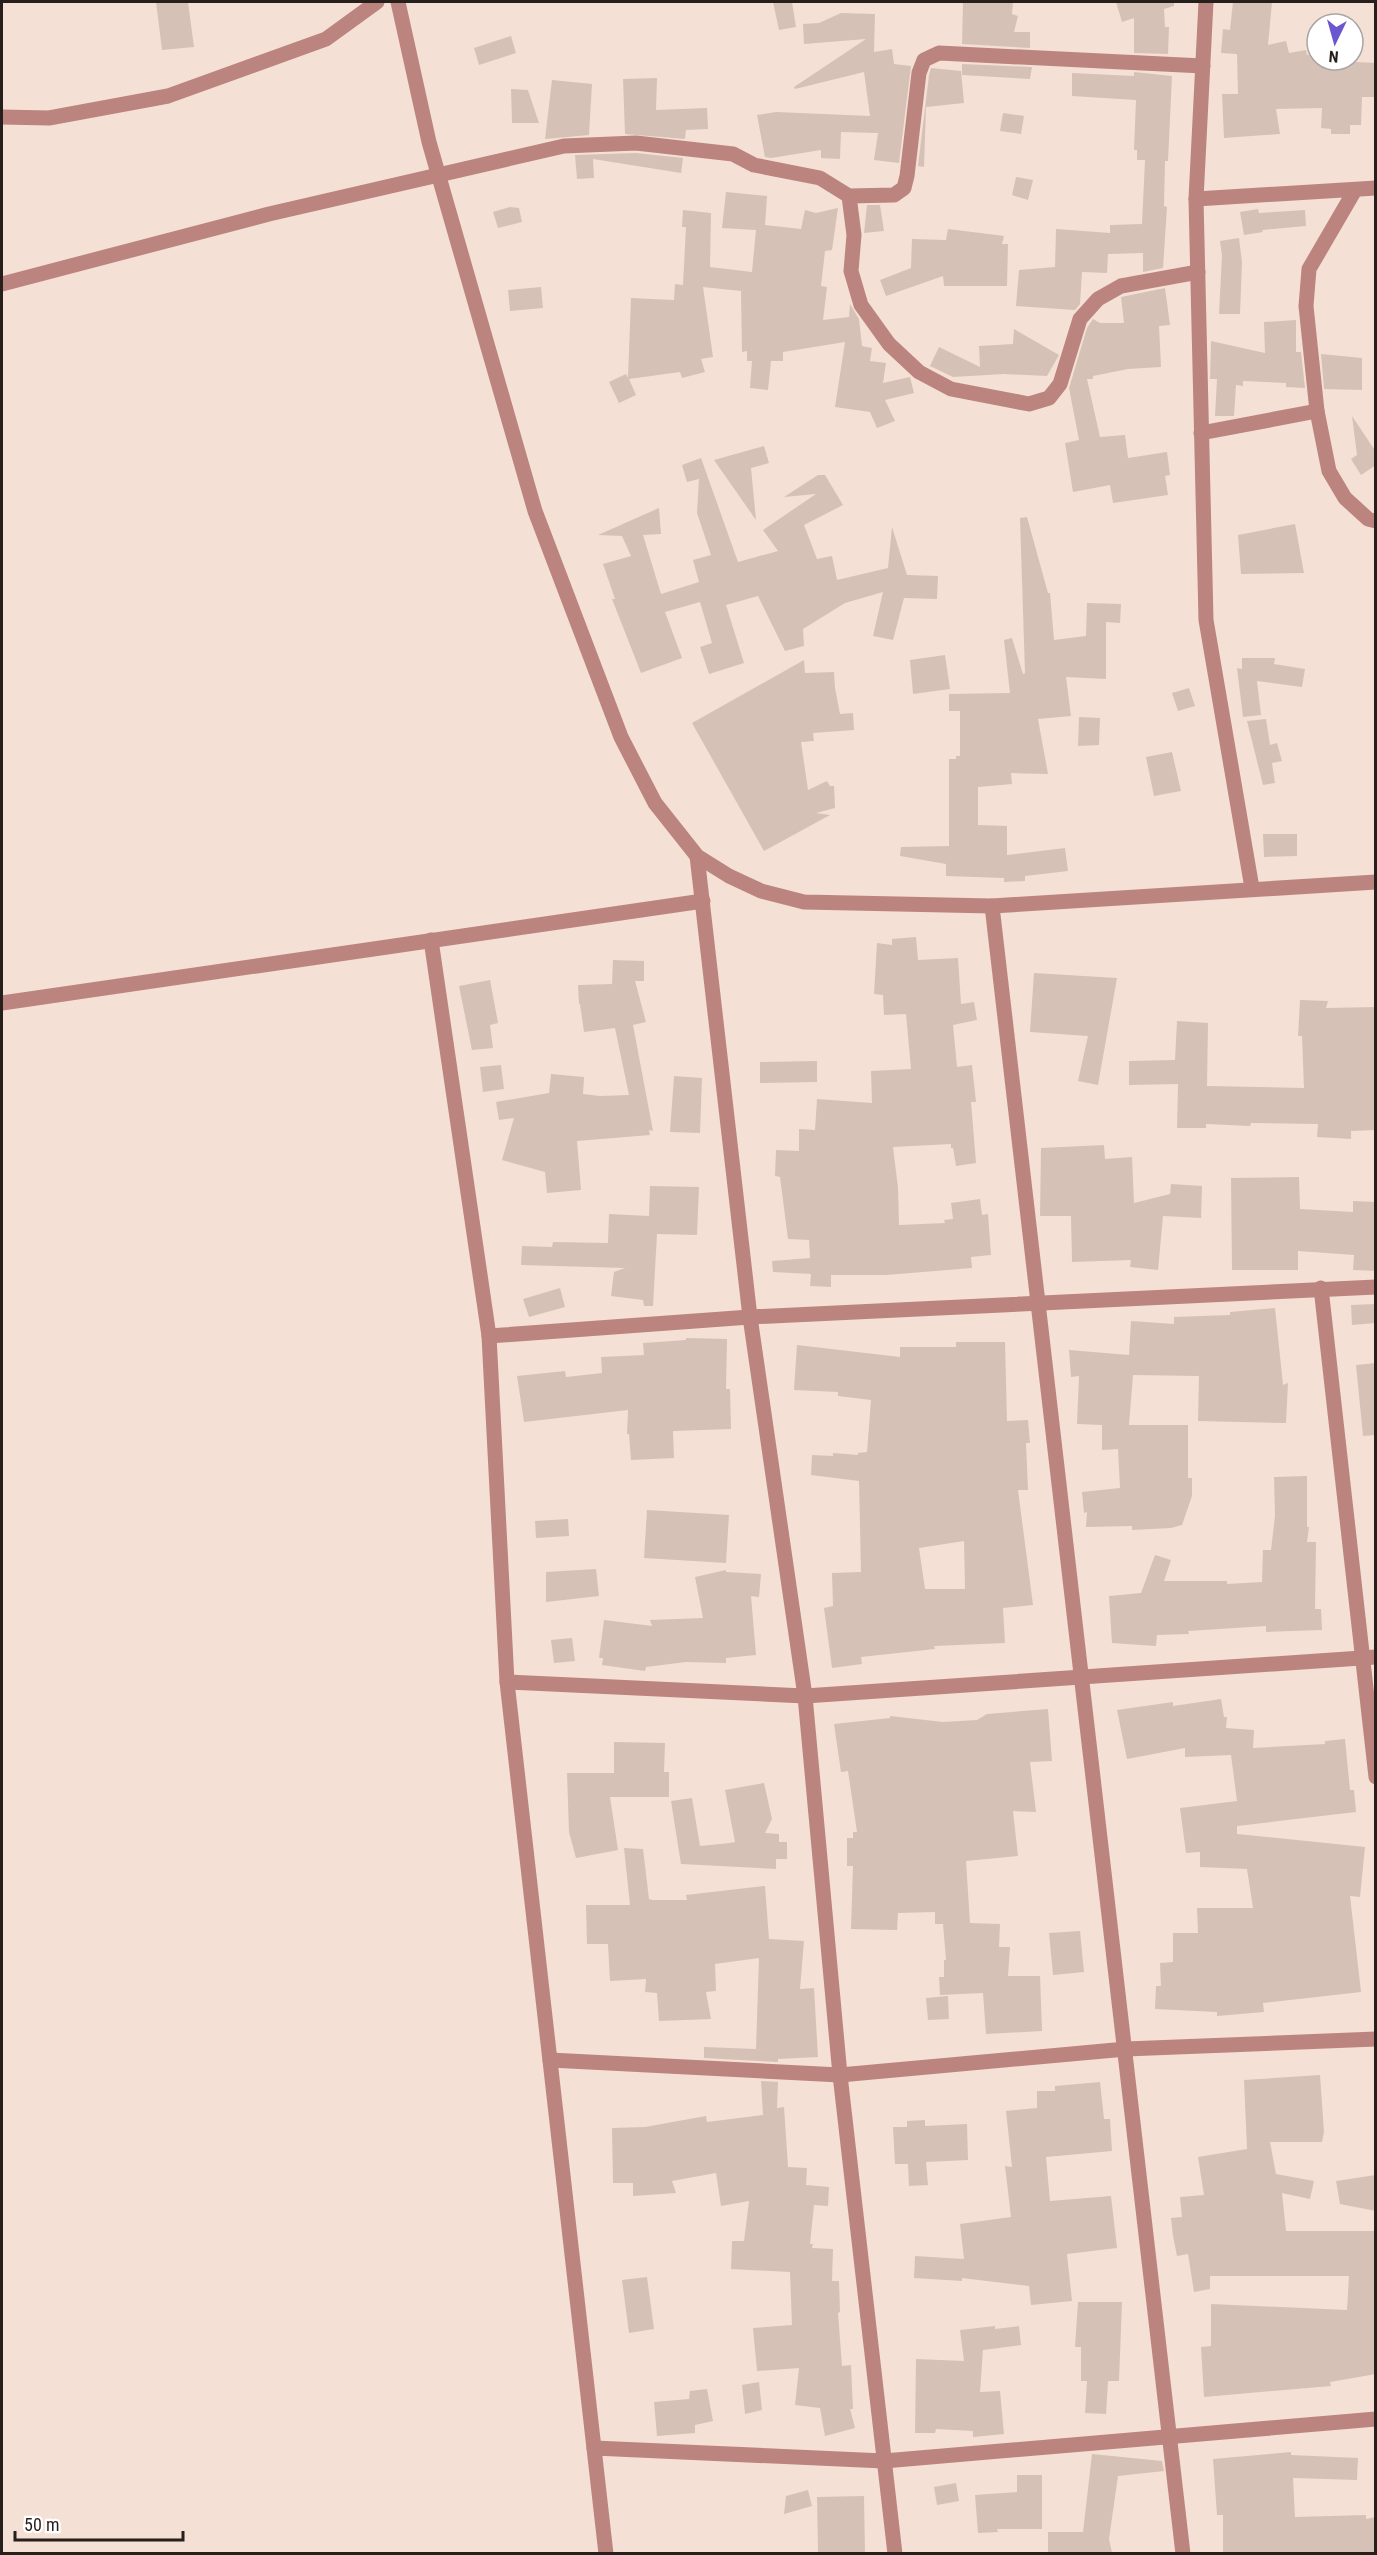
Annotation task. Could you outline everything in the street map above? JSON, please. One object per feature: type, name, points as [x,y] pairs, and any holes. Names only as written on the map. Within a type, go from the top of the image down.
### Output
[{"type":"street","points":[[2,117],[49,118],[168,96],[326,39],[377,2]]},
{"type":"street","points":[[398,2],[438,173],[535,511],[621,737],[656,803],[697,856],[729,876],[761,891],[804,902],[992,906],[1376,882]]},
{"type":"street","points":[[1206,2],[1196,199],[1206,620],[1252,888]]},
{"type":"street","points":[[2,284],[258,216],[564,146],[636,143],[733,154],[754,165],[820,178],[849,196],[894,195],[904,188],[919,73],[924,60],[939,53],[1203,66]]},
{"type":"street","points":[[1196,199],[1376,188]]},
{"type":"street","points":[[1355,190],[1309,269],[1306,306],[1317,411],[1329,471],[1345,498],[1368,519],[1376,521]]},
{"type":"street","points":[[849,196],[854,235],[851,271],[861,305],[889,344],[919,372],[951,389],[1029,404],[1049,398],[1060,384],[1080,319],[1098,298],[1121,286],[1198,272]]},
{"type":"street","points":[[1202,433],[1317,411]]},
{"type":"street","points":[[697,856],[750,1317],[805,1696],[840,2075],[895,2553]]},
{"type":"street","points":[[2,1003],[703,901]]},
{"type":"street","points":[[992,906],[1080,1678],[1126,2049],[1184,2553]]},
{"type":"street","points":[[431,940],[489,1336],[507,1682],[606,2553]]},
{"type":"street","points":[[489,1336],[750,1317],[1376,1287]]},
{"type":"street","points":[[1321,1288],[1369,1658],[1376,1777]]},
{"type":"street","points":[[507,1682],[805,1696],[1369,1658]]},
{"type":"street","points":[[550,2060],[840,2075],[1126,2049],[1376,2039]]},
{"type":"street","points":[[594,2448],[884,2461],[1376,2419]]},
{"type":"building","points":[[156,2],[188,2],[194,47],[162,50]]},
{"type":"building","points":[[773,2],[792,2],[796,27],[779,30]]},
{"type":"building","points":[[963,2],[1013,2],[1012,14],[1018,16],[1014,32],[1030,32],[1030,48],[962,44]]},
{"type":"building","points":[[1116,2],[1174,2],[1174,6],[1164,9],[1165,27],[1169,27],[1168,54],[1134,53],[1134,18],[1122,22]]},
{"type":"building","points":[[1233,2],[1272,2],[1268,45],[1286,41],[1289,53],[1305,50],[1305,72],[1365,72],[1365,62],[1376,63],[1376,97],[1362,97],[1361,125],[1350,125],[1350,134],[1331,134],[1331,129],[1321,128],[1322,108],[1276,109],[1280,134],[1224,138],[1222,94],[1238,94],[1237,54],[1221,53],[1223,29],[1230,30]]},
{"type":"building","points":[[841,13],[875,14],[874,52],[892,49],[894,64],[911,66],[899,163],[874,160],[878,133],[841,132],[840,159],[821,158],[821,150],[765,157],[757,115],[776,112],[870,116],[864,72],[795,89],[794,87],[866,39],[804,44],[803,24],[819,23]]},
{"type":"building","points":[[511,36],[516,53],[479,65],[474,48]]},
{"type":"building","points":[[962,64],[1032,67],[1030,79],[962,75]]},
{"type":"building","points":[[931,68],[961,71],[964,103],[926,107],[924,167],[918,166]]},
{"type":"building","points":[[1134,72],[1172,76],[1168,161],[1165,161],[1164,206],[1167,207],[1163,268],[1143,272],[1143,253],[1108,254],[1107,273],[1082,272],[1080,304],[1075,310],[1016,306],[1019,270],[1055,267],[1056,229],[1110,233],[1110,225],[1142,224],[1145,160],[1137,160],[1137,150],[1134,150],[1136,100],[1072,96],[1072,73],[1134,76]]},
{"type":"building","points":[[657,78],[656,110],[707,108],[708,129],[686,130],[685,139],[625,134],[623,79]]},
{"type":"building","points":[[552,80],[592,84],[589,135],[545,139]]},
{"type":"building","points":[[511,89],[528,90],[539,123],[512,123]]},
{"type":"building","points":[[1003,113],[1024,116],[1021,134],[1000,131]]},
{"type":"building","points":[[636,153],[683,158],[681,173],[593,159],[594,178],[577,179],[575,155]]},
{"type":"building","points":[[1016,177],[1033,180],[1028,200],[1012,195]]},
{"type":"building","points":[[726,192],[767,196],[765,225],[801,229],[805,210],[816,213],[838,208],[832,250],[825,251],[821,286],[827,287],[823,320],[849,317],[850,304],[859,319],[862,346],[872,348],[870,361],[886,363],[883,383],[910,377],[914,393],[885,400],[895,421],[877,428],[870,412],[835,407],[845,342],[783,352],[783,361],[771,361],[768,390],[750,388],[752,361],[747,361],[747,351],[742,352],[741,291],[703,287],[713,357],[701,359],[705,372],[682,378],[680,372],[629,379],[636,395],[619,403],[609,382],[626,374],[628,378],[631,298],[674,300],[675,284],[683,285],[686,227],[682,227],[683,210],[711,213],[710,267],[752,272],[756,230],[722,228]]},
{"type":"building","points":[[867,205],[880,205],[884,231],[864,233]]},
{"type":"building","points":[[510,207],[519,208],[522,222],[498,228],[493,212]]},
{"type":"building","points":[[1258,209],[1259,213],[1305,210],[1306,226],[1262,230],[1263,232],[1244,235],[1240,212]]},
{"type":"building","points":[[948,229],[1004,236],[1002,244],[1008,244],[1007,286],[944,286],[943,276],[886,296],[880,280],[911,268],[912,239],[946,240]]},
{"type":"building","points":[[1239,238],[1242,262],[1240,314],[1219,314],[1222,256],[1220,241]]},
{"type":"building","points":[[541,287],[543,308],[510,311],[508,290]]},
{"type":"building","points":[[1165,288],[1170,325],[1159,326],[1161,367],[1128,369],[1087,379],[1100,437],[1125,435],[1128,458],[1167,452],[1170,475],[1165,476],[1168,495],[1113,503],[1110,485],[1073,492],[1065,443],[1079,440],[1069,388],[1087,328],[1093,319],[1100,323],[1124,323],[1121,297]]},
{"type":"building","points":[[1296,320],[1296,352],[1301,352],[1305,388],[1286,387],[1286,383],[1243,381],[1243,386],[1236,385],[1234,416],[1215,416],[1217,379],[1210,379],[1211,341],[1265,353],[1264,322]]},
{"type":"building","points":[[1014,329],[1059,355],[1047,376],[1004,374],[953,377],[930,366],[939,347],[980,367],[979,346],[1013,344]]},
{"type":"building","points":[[1321,354],[1362,358],[1362,390],[1324,389]]},
{"type":"building","points":[[1352,416],[1376,452],[1376,465],[1361,475],[1351,459],[1357,455]]},
{"type":"building","points":[[764,446],[769,463],[751,468],[756,520],[714,460]]},
{"type":"building","points":[[701,458],[738,562],[778,551],[763,530],[816,494],[784,497],[818,475],[825,475],[843,505],[804,525],[817,559],[832,556],[837,580],[888,568],[892,527],[907,575],[938,576],[937,599],[904,598],[893,640],[873,636],[883,592],[845,603],[803,629],[804,646],[785,651],[758,596],[726,605],[744,663],[709,674],[700,647],[712,643],[700,602],[665,612],[682,658],[641,673],[612,599],[615,599],[603,564],[631,556],[622,536],[598,535],[659,508],[661,534],[643,535],[661,594],[699,582],[693,560],[711,555],[697,513],[699,479],[687,482],[682,465]]},
{"type":"building","points":[[1027,517],[1048,593],[1050,593],[1054,640],[1086,636],[1087,603],[1121,604],[1120,623],[1106,622],[1106,679],[1066,677],[1071,716],[1038,719],[1048,774],[1011,773],[1012,784],[978,787],[978,825],[1007,826],[1007,855],[1065,848],[1068,871],[1025,876],[1025,881],[1004,882],[1004,878],[946,876],[946,864],[900,856],[901,847],[949,846],[949,759],[956,759],[956,756],[960,756],[960,711],[949,711],[949,694],[1010,693],[1004,640],[1012,638],[1023,674],[1025,673],[1020,518]]},
{"type":"building","points":[[1295,524],[1304,573],[1241,574],[1238,535]]},
{"type":"building","points":[[945,655],[950,689],[913,694],[910,660]]},
{"type":"building","points":[[1242,658],[1275,658],[1274,664],[1305,669],[1302,687],[1257,681],[1261,715],[1243,717],[1237,668],[1242,669]]},
{"type":"building","points":[[804,660],[805,673],[834,672],[840,714],[853,713],[854,730],[813,733],[814,741],[801,742],[808,790],[827,781],[830,786],[834,786],[835,808],[816,813],[830,815],[764,851],[692,723]]},
{"type":"building","points":[[1189,688],[1195,706],[1178,711],[1172,693]]},
{"type":"building","points":[[1079,717],[1100,718],[1099,745],[1078,746]]},
{"type":"building","points":[[1266,719],[1270,745],[1277,743],[1282,761],[1272,763],[1275,783],[1263,785],[1247,721]]},
{"type":"building","points":[[1172,752],[1181,791],[1154,796],[1146,757]]},
{"type":"building","points":[[1263,834],[1297,834],[1297,856],[1264,857]]},
{"type":"building","points":[[916,937],[918,960],[958,958],[961,1004],[974,1002],[977,1020],[953,1025],[957,1067],[972,1065],[976,1102],[971,1102],[976,1163],[956,1166],[951,1144],[893,1147],[898,1188],[899,1225],[945,1223],[944,1220],[953,1219],[951,1203],[980,1199],[982,1215],[988,1214],[991,1255],[971,1257],[972,1268],[886,1275],[831,1275],[831,1287],[810,1286],[811,1274],[773,1272],[772,1261],[810,1258],[809,1240],[788,1239],[780,1177],[775,1176],[776,1150],[799,1151],[799,1129],[815,1130],[817,1099],[872,1103],[871,1071],[911,1069],[906,1014],[884,1015],[883,995],[874,994],[877,943],[892,945],[892,939]]},
{"type":"building","points":[[613,960],[644,961],[644,981],[635,981],[646,1022],[633,1025],[653,1131],[649,1130],[650,1135],[577,1141],[581,1190],[547,1193],[545,1172],[502,1160],[514,1118],[499,1120],[496,1102],[549,1093],[551,1074],[584,1077],[583,1094],[629,1095],[615,1028],[584,1032],[579,1004],[578,985],[612,984]]},
{"type":"building","points":[[1034,973],[1117,978],[1098,1085],[1078,1081],[1088,1036],[1030,1032]]},
{"type":"building","points":[[490,980],[498,1023],[490,1025],[493,1048],[472,1050],[459,986]]},
{"type":"building","points":[[1300,1000],[1328,1001],[1326,1008],[1376,1007],[1376,1130],[1351,1131],[1351,1139],[1317,1137],[1318,1124],[1251,1123],[1250,1126],[1206,1124],[1206,1128],[1177,1128],[1178,1084],[1129,1085],[1129,1061],[1175,1060],[1177,1021],[1208,1023],[1207,1086],[1304,1088],[1302,1036],[1298,1036]]},
{"type":"building","points":[[817,1061],[817,1082],[760,1083],[760,1062]]},
{"type":"building","points":[[501,1065],[504,1089],[483,1092],[480,1067]]},
{"type":"building","points":[[674,1076],[702,1078],[700,1133],[670,1132]]},
{"type":"building","points":[[1104,1145],[1105,1159],[1132,1157],[1134,1203],[1170,1194],[1171,1184],[1202,1186],[1201,1218],[1163,1216],[1158,1270],[1130,1267],[1131,1260],[1072,1262],[1071,1216],[1040,1216],[1041,1148]]},
{"type":"building","points":[[1299,1177],[1300,1209],[1353,1212],[1353,1201],[1376,1202],[1376,1271],[1353,1270],[1354,1255],[1298,1251],[1298,1270],[1232,1270],[1231,1178]]},
{"type":"building","points":[[650,1186],[699,1187],[697,1235],[657,1234],[653,1306],[644,1306],[643,1300],[611,1296],[614,1272],[625,1268],[521,1265],[522,1246],[552,1247],[553,1242],[608,1243],[609,1214],[649,1216]]},
{"type":"building","points":[[560,1288],[565,1307],[529,1317],[523,1299]]},
{"type":"building","points":[[1376,1304],[1376,1323],[1352,1325],[1351,1305]]},
{"type":"building","points":[[1275,1308],[1283,1385],[1288,1383],[1286,1423],[1198,1421],[1199,1376],[1133,1375],[1129,1425],[1188,1425],[1188,1478],[1192,1478],[1192,1496],[1182,1525],[1171,1528],[1132,1530],[1132,1526],[1086,1527],[1087,1512],[1084,1513],[1082,1492],[1120,1488],[1118,1449],[1102,1450],[1102,1425],[1077,1424],[1079,1376],[1071,1377],[1069,1350],[1129,1355],[1131,1321],[1174,1324],[1174,1317],[1230,1315],[1230,1312]]},
{"type":"building","points":[[686,1338],[727,1339],[726,1389],[730,1389],[731,1429],[673,1431],[674,1458],[631,1460],[629,1434],[627,1434],[628,1410],[524,1422],[517,1376],[565,1371],[566,1377],[602,1373],[601,1357],[644,1355],[643,1343],[686,1340]]},
{"type":"building","points":[[956,1342],[1005,1342],[1007,1421],[1028,1420],[1030,1443],[1026,1443],[1028,1490],[1018,1490],[1033,1605],[1003,1608],[1005,1643],[934,1646],[935,1649],[861,1657],[862,1664],[832,1668],[824,1608],[833,1606],[832,1573],[861,1572],[859,1481],[811,1475],[812,1455],[833,1456],[833,1453],[858,1455],[858,1453],[867,1452],[871,1400],[838,1396],[838,1392],[794,1390],[797,1345],[900,1357],[900,1347],[956,1347]],"holes":[[[964,1541],[965,1589],[925,1589],[919,1548]]]},
{"type":"building","points":[[1376,1363],[1376,1435],[1363,1436],[1356,1365]]},
{"type":"building","points":[[1307,1476],[1307,1527],[1309,1527],[1307,1542],[1316,1542],[1315,1609],[1321,1609],[1322,1630],[1266,1632],[1266,1626],[1157,1635],[1156,1646],[1112,1643],[1109,1596],[1141,1593],[1155,1555],[1171,1560],[1164,1581],[1227,1581],[1227,1584],[1262,1582],[1263,1550],[1271,1550],[1275,1516],[1274,1477]]},
{"type":"building","points":[[647,1510],[729,1515],[726,1563],[644,1558]]},
{"type":"building","points":[[568,1519],[569,1536],[536,1538],[535,1521]]},
{"type":"building","points":[[596,1569],[599,1596],[546,1602],[546,1572]]},
{"type":"building","points":[[726,1570],[726,1572],[761,1574],[759,1597],[751,1596],[756,1655],[726,1658],[726,1663],[686,1662],[646,1667],[645,1671],[602,1665],[603,1658],[599,1658],[604,1620],[652,1626],[650,1620],[703,1618],[695,1577]]},
{"type":"building","points":[[572,1638],[575,1661],[554,1663],[551,1640]]},
{"type":"building","points":[[1221,1699],[1224,1717],[1227,1717],[1226,1728],[1254,1730],[1253,1748],[1325,1744],[1325,1741],[1345,1739],[1350,1790],[1354,1790],[1356,1812],[1237,1826],[1237,1834],[1365,1847],[1360,1897],[1350,1896],[1361,1992],[1263,2003],[1264,2012],[1217,2016],[1217,2012],[1155,2009],[1156,1986],[1161,1986],[1160,1963],[1173,1962],[1173,1933],[1198,1933],[1197,1908],[1253,1908],[1247,1869],[1200,1867],[1200,1852],[1186,1853],[1180,1808],[1237,1801],[1231,1755],[1185,1757],[1185,1748],[1127,1759],[1117,1710],[1173,1702],[1173,1706]]},
{"type":"building","points":[[1048,1709],[1052,1761],[1030,1762],[1036,1812],[1013,1811],[1018,1856],[966,1861],[970,1923],[1000,1924],[999,1947],[1010,1947],[1008,1976],[1040,1976],[1042,2031],[986,2034],[983,1993],[940,1995],[939,1977],[944,1977],[944,1960],[946,1960],[943,1924],[935,1924],[935,1912],[898,1913],[897,1930],[851,1929],[853,1866],[847,1866],[847,1838],[853,1838],[853,1832],[857,1832],[848,1771],[841,1772],[834,1724],[890,1718],[890,1716],[943,1722],[977,1720],[987,1714]]},
{"type":"building","points":[[614,1742],[665,1743],[664,1772],[669,1772],[669,1797],[610,1797],[618,1850],[576,1858],[569,1832],[567,1773],[614,1773]]},
{"type":"building","points":[[764,1783],[772,1819],[765,1833],[779,1834],[779,1842],[787,1842],[787,1859],[776,1859],[776,1869],[681,1864],[671,1801],[692,1798],[700,1846],[730,1843],[735,1842],[725,1790]]},
{"type":"building","points":[[624,1848],[643,1849],[649,1899],[687,1900],[686,1895],[765,1886],[769,1939],[804,1941],[800,1989],[814,1988],[818,2057],[778,2059],[778,2062],[704,2058],[704,2047],[756,2049],[759,1958],[715,1964],[716,1991],[706,1992],[711,2019],[659,2021],[657,1993],[645,1992],[646,1979],[610,1981],[608,1944],[587,1944],[586,1905],[630,1905]]},
{"type":"building","points":[[1080,1931],[1084,1972],[1053,1975],[1049,1933]]},
{"type":"building","points":[[948,1996],[949,2019],[928,2020],[926,1998]]},
{"type":"building","points":[[1320,2075],[1324,2132],[1322,2142],[1270,2142],[1276,2174],[1314,2181],[1310,2199],[1282,2193],[1286,2231],[1376,2231],[1376,2374],[1330,2382],[1331,2386],[1204,2397],[1201,2347],[1211,2346],[1211,2304],[1347,2310],[1349,2276],[1210,2276],[1210,2289],[1194,2292],[1188,2254],[1177,2256],[1173,2236],[1171,2218],[1182,2217],[1180,2197],[1204,2195],[1198,2157],[1247,2149],[1244,2080]]},
{"type":"building","points":[[761,2081],[778,2082],[777,2108],[784,2107],[788,2167],[807,2168],[806,2185],[829,2187],[828,2206],[814,2205],[810,2244],[813,2244],[812,2248],[833,2249],[832,2281],[839,2281],[840,2312],[838,2313],[842,2366],[851,2365],[853,2409],[850,2409],[855,2428],[825,2436],[820,2408],[795,2405],[799,2368],[757,2371],[753,2328],[792,2325],[790,2272],[731,2269],[732,2241],[744,2241],[749,2201],[721,2206],[716,2173],[672,2181],[676,2193],[633,2196],[633,2183],[613,2183],[612,2128],[645,2127],[706,2116],[707,2122],[763,2115]]},
{"type":"building","points":[[1100,2082],[1104,2119],[1110,2119],[1112,2151],[1046,2157],[1050,2201],[1111,2196],[1117,2248],[1067,2254],[1072,2301],[1031,2305],[1029,2286],[962,2278],[962,2281],[914,2278],[915,2256],[964,2259],[960,2224],[1011,2217],[1005,2166],[1012,2167],[1006,2111],[1037,2108],[1037,2091],[1055,2091],[1055,2086]]},
{"type":"building","points":[[925,2120],[925,2126],[967,2124],[968,2160],[926,2162],[928,2185],[909,2186],[908,2164],[895,2164],[893,2127],[907,2127],[907,2121]]},
{"type":"building","points":[[1376,2175],[1376,2211],[1340,2204],[1336,2181]]},
{"type":"building","points":[[647,2277],[654,2329],[629,2333],[622,2280]]},
{"type":"building","points":[[1078,2302],[1122,2302],[1119,2381],[1108,2381],[1106,2414],[1085,2413],[1087,2381],[1081,2381],[1081,2347],[1075,2347]]},
{"type":"building","points":[[995,2326],[995,2329],[1019,2326],[1021,2345],[983,2350],[980,2392],[1000,2391],[1004,2434],[973,2437],[973,2431],[936,2429],[935,2433],[915,2433],[916,2359],[964,2361],[960,2330]]},
{"type":"building","points":[[759,2382],[762,2410],[745,2414],[742,2385]]},
{"type":"building","points":[[707,2389],[713,2421],[695,2425],[695,2433],[657,2436],[654,2402],[689,2399],[690,2391]]},
{"type":"building","points":[[1291,2452],[1291,2455],[1358,2458],[1357,2480],[1293,2478],[1295,2517],[1366,2515],[1366,2519],[1376,2517],[1376,2553],[1223,2553],[1223,2515],[1217,2515],[1213,2459]]},
{"type":"building","points":[[1092,2454],[1162,2461],[1164,2471],[1118,2476],[1109,2539],[1112,2553],[1048,2553],[1048,2532],[1083,2532]]},
{"type":"building","points":[[1017,2475],[1042,2475],[1042,2529],[997,2529],[998,2532],[978,2533],[975,2495],[1017,2492]]},
{"type":"building","points":[[956,2483],[959,2501],[937,2505],[934,2487]]},
{"type":"building","points":[[808,2490],[812,2506],[784,2514],[786,2496]]},
{"type":"building","points":[[864,2496],[865,2553],[818,2553],[817,2497]]}]
